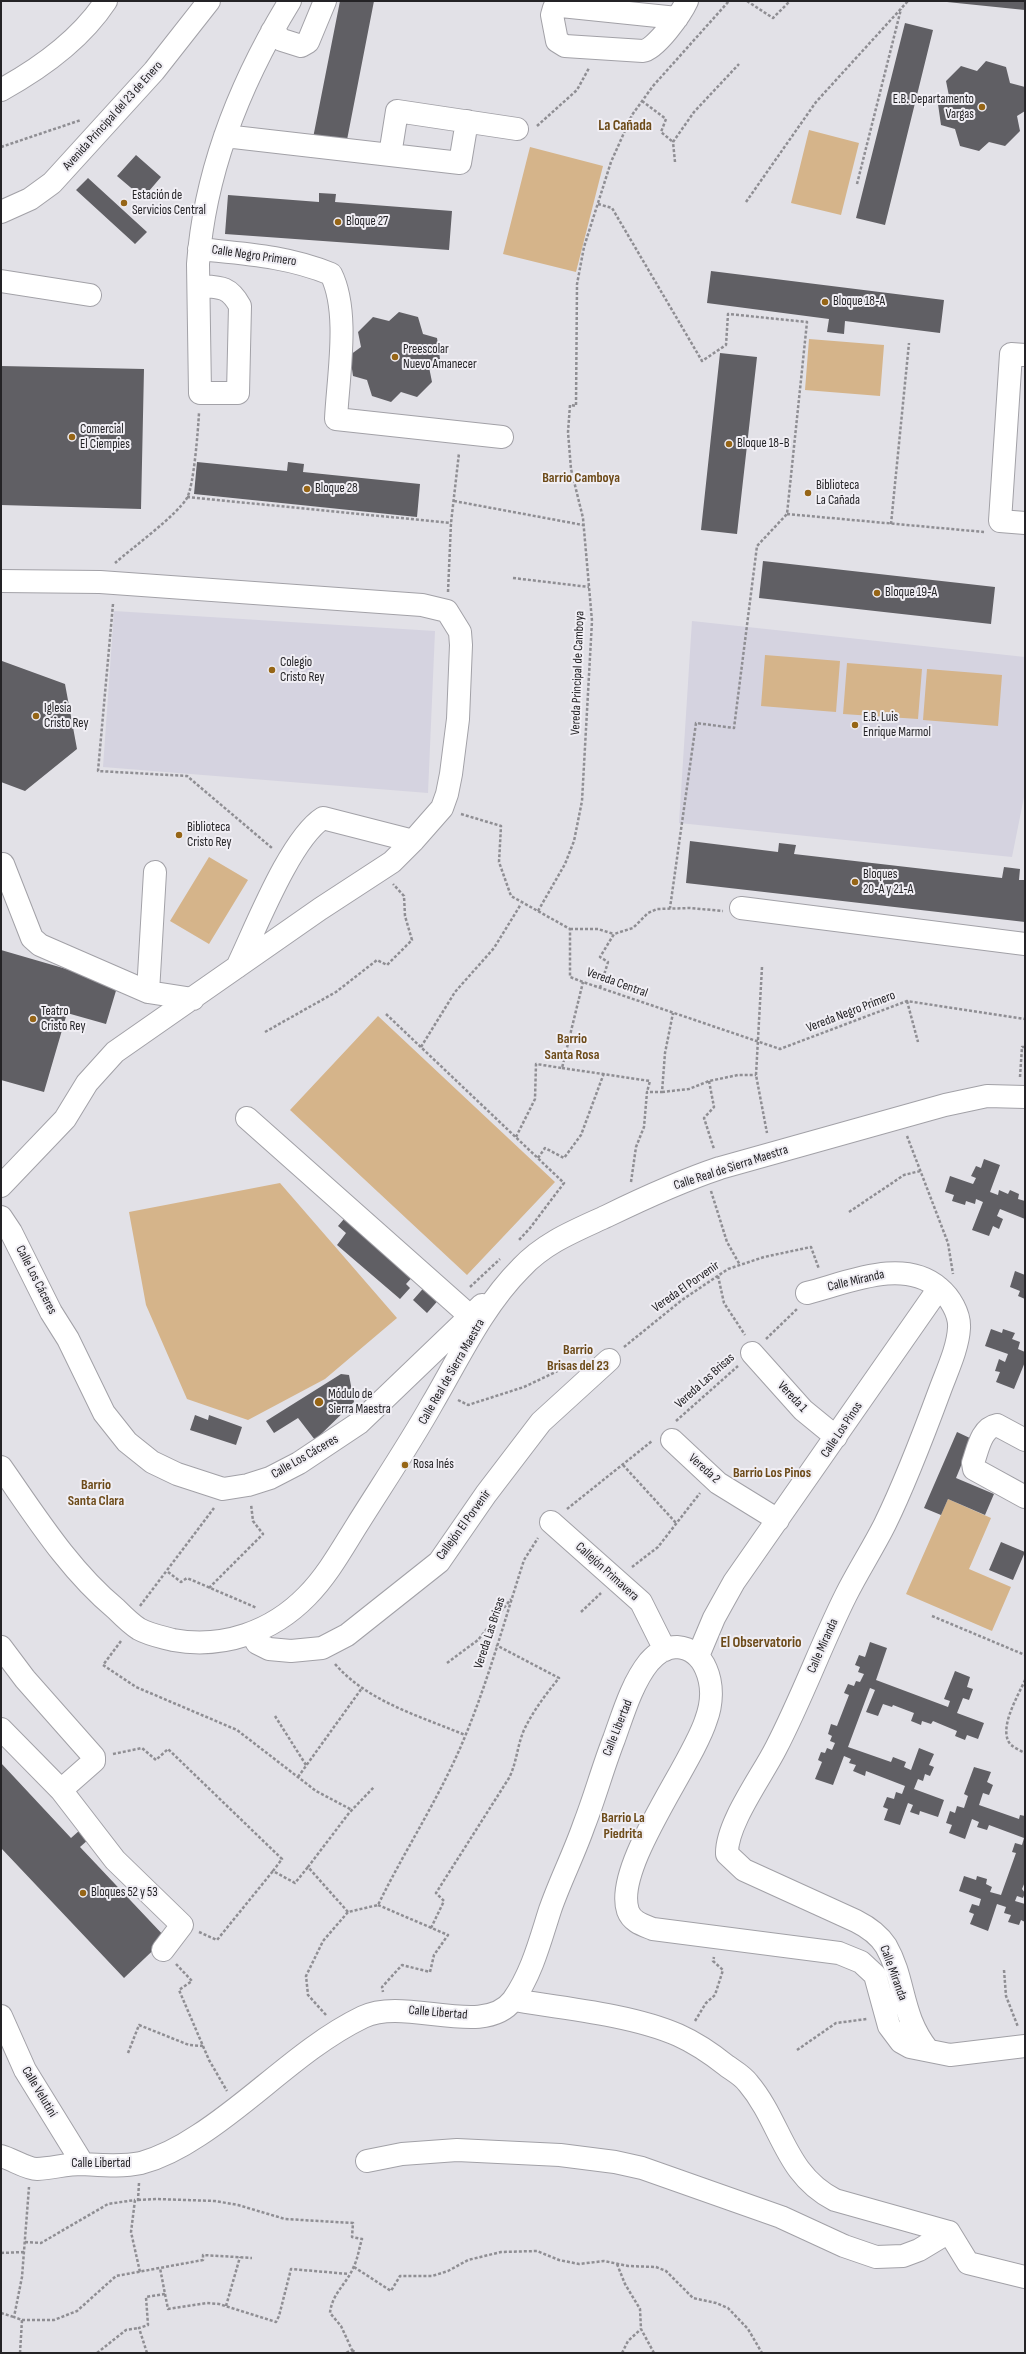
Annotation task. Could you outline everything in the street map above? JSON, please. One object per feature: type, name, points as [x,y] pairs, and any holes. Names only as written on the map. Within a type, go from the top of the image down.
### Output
[{"type":"street","points":[[1,90],[36,69],[77,36],[92,20],[106,1]]},
{"type":"street","name":"Avenida Principal del 23 de Enero","points":[[1,212],[30,199],[52,183],[154,71],[209,1]]},
{"type":"street","name":"Calle Negro Primero","points":[[290,1],[239,96],[225,136],[210,191],[199,249],[281,258],[304,263],[331,274],[338,289],[342,309],[336,419],[502,437]]},
{"type":"street","points":[[272,32],[282,40],[301,46],[308,42],[325,1]]},
{"type":"street","points":[[561,6],[682,10],[648,51],[632,52],[596,50],[565,46],[559,43],[552,15],[554,8],[561,6]]},
{"type":"street","points":[[390,155],[397,111],[517,129]]},
{"type":"street","points":[[225,136],[460,163],[467,121]]},
{"type":"street","points":[[199,249],[199,286],[200,393],[238,394],[240,306],[234,294],[222,288],[199,286]]},
{"type":"street","points":[[1,281],[90,295]]},
{"type":"street","points":[[1025,355],[1011,354],[1000,521],[1025,523]]},
{"type":"street","points":[[1,581],[111,575],[422,605],[447,612],[460,632],[461,645],[458,719],[447,794],[442,808],[414,841],[380,870],[115,1052],[87,1083],[65,1119],[1,1186]]},
{"type":"street","points":[[236,968],[288,862],[314,824],[323,818],[414,841]]},
{"type":"street","points":[[3,864],[32,938],[36,942],[148,992],[192,999]]},
{"type":"street","points":[[148,992],[155,872]]},
{"type":"street","points":[[742,908],[1025,944]]},
{"type":"street","name":"Calle Real de Sierra Maestra","points":[[1,1467],[73,1568],[103,1598],[131,1622],[157,1636],[200,1643],[233,1639],[252,1633],[280,1619],[308,1596],[323,1577],[417,1431],[504,1286],[523,1265],[548,1245],[627,1206],[713,1171],[771,1153],[900,1117],[987,1096],[1022,1097]]},
{"type":"street","points":[[247,1118],[463,1309]]},
{"type":"street","name":"Calle Los Cáceres","points":[[1,1217],[11,1232],[51,1312],[68,1339],[104,1413],[127,1442],[152,1462],[177,1474],[224,1489],[248,1485],[270,1478],[299,1463],[359,1423],[463,1309],[504,1286]]},
{"type":"street","name":"Calle Miranda","points":[[807,1293],[869,1276],[892,1273],[924,1279],[945,1294],[959,1328],[956,1342],[924,1435],[904,1484],[846,1595],[776,1748],[731,1829],[727,1844],[727,1854],[744,1870],[869,1928],[881,1940],[893,1965],[910,2020],[928,2050]]},
{"type":"street","name":"Calle Los Pinos","points":[[698,1656],[714,1618],[734,1582],[836,1438],[945,1294]]},
{"type":"street","name":"Vereda 1","points":[[753,1352],[803,1410],[836,1438]]},
{"type":"street","name":"Callejón El Porvenir","points":[[252,1633],[257,1643],[269,1649],[292,1651],[322,1648],[347,1635],[439,1562],[486,1494],[541,1422],[609,1360]]},
{"type":"street","points":[[1025,1440],[997,1425],[990,1426],[985,1430],[973,1463],[974,1469],[1025,1497]]},
{"type":"street","name":"Vereda 2","points":[[667,1434],[712,1477],[778,1520]]},
{"type":"street","name":"Callejón Primavera","points":[[551,1522],[641,1602],[665,1650]]},
{"type":"street","points":[[1,1647],[26,1680],[95,1759],[61,1790]]},
{"type":"street","points":[[665,1650],[680,1647],[698,1656],[708,1674],[710,1687],[710,1707],[706,1722],[636,1859],[626,1898],[632,1919],[640,1924],[673,1932],[822,1950],[850,1957],[870,1968],[875,1974],[886,2017],[894,2035],[901,2042],[910,2047],[950,2055],[970,2054],[1022,2043]]},
{"type":"street","name":"Calle Libertad","points":[[34,2169],[66,2164],[140,2163],[185,2146],[238,2108],[310,2051],[340,2030],[370,2013],[386,2010],[404,2010],[457,2016],[484,2015],[497,2013],[513,2000],[532,1966],[550,1909],[585,1823],[600,1775],[638,1680],[647,1664],[656,1654],[665,1650]]},
{"type":"street","points":[[1,1729],[61,1790],[115,1860],[182,1924],[164,1950]]},
{"type":"street","points":[[513,2000],[648,2024],[684,2038],[713,2055],[748,2082],[761,2101],[802,2176],[818,2191],[835,2200],[949,2232],[968,2263],[1025,2277]]},
{"type":"street","name":"Calle Velutini","points":[[1,2016],[25,2070],[82,2164]]},
{"type":"street","points":[[367,2161],[402,2154],[457,2150],[560,2155],[615,2162],[642,2168],[781,2217],[844,2246],[876,2257],[902,2256],[919,2250],[949,2232]]},
{"type":"street","points":[[1,2156],[34,2169]]},
{"type":"path","name":"Vereda Principal de Camboya","points":[[538,911],[564,864],[574,841],[579,822],[591,647],[589,587],[584,525],[571,469],[568,432],[570,405],[576,406],[577,284],[584,247],[611,162],[632,115],[652,86],[729,1]]},
{"type":"path","points":[[747,1],[773,18],[790,1]]},
{"type":"path","points":[[746,202],[816,102],[908,1]]},
{"type":"path","points":[[857,184],[901,8]]},
{"type":"path","points":[[517,129],[537,126],[577,90],[596,50]]},
{"type":"path","points":[[675,162],[673,142],[694,112],[739,64]]},
{"type":"path","points":[[642,101],[666,119],[661,132],[673,142]]},
{"type":"path","points":[[1,147],[87,118]]},
{"type":"path","points":[[598,204],[612,208],[702,361],[726,345],[728,314],[807,322],[787,514],[757,546],[734,728],[696,723],[670,908]]},
{"type":"path","points":[[891,524],[909,342]]},
{"type":"path","points":[[200,393],[196,446],[187,497],[111,575],[98,771],[187,776],[288,862]]},
{"type":"path","points":[[447,612],[452,523],[461,433]]},
{"type":"path","points":[[187,497],[452,523]]},
{"type":"path","points":[[454,501],[584,525]]},
{"type":"path","points":[[787,514],[991,533]]},
{"type":"path","points":[[513,578],[589,587]]},
{"type":"path","points":[[442,808],[501,826],[499,862],[511,896],[521,904],[538,911],[570,929],[598,929],[614,934],[633,928],[648,913],[670,908],[718,912],[742,908]]},
{"type":"path","points":[[265,1032],[336,992],[377,960],[387,965],[412,940],[405,916],[404,896],[380,870]]},
{"type":"path","points":[[421,1047],[454,992],[494,948],[521,904]]},
{"type":"path","name":"Vereda Central","points":[[570,929],[570,977],[780,1049]]},
{"type":"path","points":[[600,988],[608,962],[600,957],[614,934]]},
{"type":"path","points":[[762,967],[756,1075],[771,1153]]},
{"type":"path","points":[[562,1068],[583,982]]},
{"type":"path","points":[[907,1001],[918,1042]]},
{"type":"path","name":"Vereda Negro Primero","points":[[780,1049],[907,1001],[1025,1019]]},
{"type":"path","points":[[662,1092],[665,1053],[673,1013]]},
{"type":"path","points":[[386,1014],[564,1183],[530,1228],[514,1244]]},
{"type":"path","points":[[1022,1097],[1022,1046],[1025,1047]]},
{"type":"path","points":[[516,1137],[535,1099],[536,1064],[650,1081],[647,1092],[644,1127],[636,1147],[627,1206]]},
{"type":"path","points":[[538,1158],[545,1148],[564,1158],[581,1135],[604,1074]]},
{"type":"path","points":[[647,1092],[689,1089],[709,1081],[738,1075],[756,1075]]},
{"type":"path","points":[[709,1081],[714,1107],[704,1118],[727,1242],[740,1265]]},
{"type":"path","points":[[900,1117],[948,1243],[954,1267],[945,1294]]},
{"type":"path","points":[[849,1212],[904,1175],[920,1171]]},
{"type":"path","name":"Vereda El Porvenir","points":[[609,1360],[682,1300],[718,1276],[740,1265],[811,1247]]},
{"type":"path","points":[[463,1309],[504,1254]]},
{"type":"path","points":[[718,1276],[724,1303],[753,1352]]},
{"type":"path","name":"Vereda Las Brisas","points":[[378,1905],[397,1866],[449,1772],[465,1735],[524,1560],[534,1542],[551,1522],[623,1465],[667,1434],[797,1309],[807,1293]]},
{"type":"path","points":[[441,1389],[468,1405],[524,1387],[564,1368],[580,1387]]},
{"type":"path","points":[[623,1465],[677,1524]]},
{"type":"path","points":[[581,1612],[615,1580],[658,1547],[712,1477]]},
{"type":"path","points":[[209,1588],[263,1534],[253,1521],[248,1485]]},
{"type":"path","points":[[224,1489],[216,1506],[131,1622],[103,1665],[141,1689],[237,1730],[316,1791],[352,1810]]},
{"type":"path","points":[[168,1572],[181,1582],[187,1578],[280,1619]]},
{"type":"path","points":[[447,1663],[478,1640],[512,1598]]},
{"type":"path","points":[[932,1616],[1025,1655]]},
{"type":"path","points":[[431,1928],[444,1901],[436,1893],[509,1778],[516,1764],[517,1749],[524,1730],[538,1705],[559,1678],[496,1645]]},
{"type":"path","points":[[322,1648],[347,1678],[362,1688],[389,1704],[465,1735]]},
{"type":"path","points":[[1025,1680],[1007,1722],[1006,1734],[1011,1745],[1025,1753]]},
{"type":"path","points":[[298,1776],[362,1688]]},
{"type":"path","points":[[275,1716],[306,1765]]},
{"type":"path","points":[[95,1759],[142,1748],[156,1760],[168,1749],[282,1859],[217,1940],[182,1924]]},
{"type":"path","points":[[273,1871],[295,1884],[352,1810],[374,1787]]},
{"type":"path","points":[[308,1867],[348,1912]]},
{"type":"path","points":[[340,2030],[308,1995],[306,1976],[323,1941],[348,1912],[378,1905],[448,1935],[434,1955],[430,1972],[402,1965],[382,1987],[386,2010]]},
{"type":"path","points":[[684,2038],[706,2003],[715,1995],[723,1970],[713,1961],[718,1937]]},
{"type":"path","points":[[164,1950],[192,1981],[179,1990],[209,2060],[238,2108]]},
{"type":"path","points":[[1004,1970],[1006,1996],[1022,2043]]},
{"type":"path","points":[[797,2050],[836,2023],[886,2017]]},
{"type":"path","points":[[128,2053],[139,2026],[189,2045],[203,2046]]},
{"type":"path","points":[[140,2163],[137,2200],[131,2232],[140,2272]]},
{"type":"path","points":[[14,2317],[22,2277],[29,2184],[34,2169]]},
{"type":"path","points":[[25,2242],[40,2243],[108,2204],[157,2198],[238,2205],[284,2220],[353,2223],[352,2237],[362,2239],[354,2267],[335,2294],[331,2303],[330,2313],[341,2326],[352,2350],[356,2353]]},
{"type":"path","points":[[354,2267],[391,2291],[400,2276],[432,2276],[448,2271],[468,2260],[501,2252],[537,2251],[558,2260],[579,2264],[604,2261],[628,2266],[656,2267],[666,2271],[693,2298],[716,2302],[728,2308],[748,2329],[762,2353]]},
{"type":"path","points":[[1,2253],[24,2252]]},
{"type":"path","points":[[1,2313],[22,2320],[54,2320],[77,2311],[116,2276],[203,2260],[203,2255],[252,2258]]},
{"type":"path","points":[[226,2306],[240,2257]]},
{"type":"path","points":[[617,2264],[625,2284],[640,2309],[641,2328],[654,2353]]},
{"type":"path","points":[[160,2268],[168,2310],[207,2303],[226,2306],[276,2322],[280,2316],[291,2269],[349,2274]]},
{"type":"path","points":[[97,2353],[126,2330],[139,2328],[148,2324],[146,2297],[165,2294]]},
{"type":"path","points":[[20,2353],[22,2320]]},
{"type":"path","points":[[139,2328],[147,2353]]},
{"type":"path","points":[[622,2353],[628,2341],[641,2328]]},
{"type":"path","points":[[346,2353],[352,2350]]},
{"type":"shaded area","points":[[809,130],[859,143],[841,215],[791,203]]},
{"type":"shaded area","points":[[530,147],[603,166],[576,272],[503,254]]},
{"type":"shaded area","points":[[809,339],[884,345],[880,396],[805,390]]},
{"type":"shaded area","name":"Colegio Cristo Rey","points":[[114,611],[435,631],[428,793],[103,767]]},
{"type":"shaded area","name":"E.B. Luis Enrique Marmol","points":[[692,621],[1025,657],[1025,792],[1012,857],[679,823]]},
{"type":"shaded area","points":[[765,655],[840,661],[836,712],[761,706]]},
{"type":"shaded area","points":[[847,663],[922,669],[918,719],[843,714]]},
{"type":"shaded area","points":[[927,669],[1002,675],[998,726],[923,720]]},
{"type":"shaded area","points":[[209,857],[248,880],[209,944],[170,921]]},
{"type":"shaded area","points":[[378,1016],[555,1182],[467,1275],[290,1110]]},
{"type":"shaded area","points":[[280,1183],[397,1318],[325,1379],[248,1420],[187,1399],[146,1305],[129,1212]]},
{"type":"shaded area","points":[[948,1499],[991,1518],[969,1569],[1011,1587],[992,1631],[906,1594]]},
{"type":"building","points":[[340,1],[374,1],[346,145],[313,138]]},
{"type":"building","points":[[1025,1],[1025,10],[947,2]]},
{"type":"building","points":[[905,23],[933,30],[885,225],[856,218]]},
{"type":"building","name":"E.B. Departamento Vargas","points":[[986,61],[1006,67],[1010,83],[1025,87],[1025,111],[1017,116],[1020,131],[1005,146],[989,142],[979,151],[960,146],[955,129],[941,125],[938,104],[949,96],[946,81],[961,66],[977,71]]},
{"type":"building","name":"Estación de Servicios Central","points":[[136,155],[161,177],[143,198],[117,176]]},
{"type":"building","points":[[88,178],[147,232],[135,244],[76,190]]},
{"type":"building","name":"Bloque 27","points":[[319,193],[336,194],[335,202],[452,211],[449,250],[225,234],[228,195],[319,202]]},
{"type":"building","name":"Bloque 18-A","points":[[711,271],[944,300],[940,333],[845,321],[844,334],[827,332],[829,319],[707,303]]},
{"type":"building","name":"Preescolar Nuevo Amanecer","points":[[399,312],[418,317],[423,334],[437,338],[440,359],[429,367],[432,382],[417,397],[401,392],[391,402],[372,396],[367,380],[353,376],[350,355],[361,347],[358,332],[373,317],[389,321]]},
{"type":"building","name":"Bloque 18-B","points":[[720,353],[757,357],[737,534],[701,530]]},
{"type":"building","name":"Comercial El Ciempies","points":[[1,366],[144,369],[141,509],[1,505]]},
{"type":"building","name":"Bloque 28","points":[[197,462],[287,471],[288,462],[304,464],[303,472],[420,484],[417,517],[194,494]]},
{"type":"building","name":"Bloque 19-A","points":[[763,561],[995,587],[991,624],[759,598]]},
{"type":"building","name":"Iglesia Cristo Rey","points":[[2,661],[65,684],[77,749],[25,791],[1,782]]},
{"type":"building","name":"Bloques 20-A y 21-A","points":[[690,841],[778,852],[779,843],[796,845],[794,854],[1002,878],[1004,867],[1020,869],[1019,880],[1025,880],[1025,922],[686,883]]},
{"type":"building","name":"Teatro Cristo Rey","points":[[1,950],[118,984],[106,1024],[67,1013],[44,1092],[1,1080]]},
{"type":"building","points":[[984,1159],[1000,1165],[990,1192],[998,1195],[999,1190],[1008,1194],[1010,1190],[1019,1194],[1018,1199],[1025,1201],[1025,1219],[1000,1209],[997,1216],[1003,1219],[999,1229],[993,1226],[989,1236],[972,1230],[983,1202],[976,1199],[975,1204],[966,1201],[965,1205],[952,1201],[954,1195],[945,1192],[950,1176],[973,1184],[976,1178],[971,1176],[976,1166],[981,1168]]},
{"type":"building","points":[[349,1213],[417,1272],[406,1284],[410,1288],[400,1299],[337,1245],[346,1233],[338,1226]]},
{"type":"building","points":[[1015,1271],[1025,1275],[1025,1299],[1018,1296],[1020,1291],[1010,1287]]},
{"type":"building","points":[[428,1283],[442,1296],[427,1313],[413,1300]]},
{"type":"building","points":[[991,1329],[1002,1333],[1003,1329],[1015,1333],[1012,1339],[1020,1342],[1018,1349],[1025,1352],[1025,1362],[1014,1389],[996,1382],[1000,1372],[995,1371],[999,1359],[1005,1362],[1008,1354],[985,1346]]},
{"type":"building","points":[[341,1374],[349,1375],[354,1402],[315,1440],[298,1418],[274,1433],[266,1421]]},
{"type":"building","points":[[195,1415],[208,1420],[209,1415],[242,1427],[236,1445],[190,1430]]},
{"type":"building","points":[[957,1432],[972,1439],[956,1478],[994,1494],[985,1515],[948,1499],[941,1515],[924,1508]]},
{"type":"building","points":[[1001,1542],[1025,1552],[1013,1580],[989,1570]]},
{"type":"building","points":[[870,1642],[887,1648],[876,1680],[948,1707],[950,1701],[944,1699],[955,1671],[970,1677],[967,1687],[973,1689],[969,1700],[963,1698],[957,1713],[984,1723],[978,1739],[967,1735],[965,1740],[955,1736],[957,1731],[933,1721],[931,1724],[922,1721],[921,1725],[911,1721],[914,1713],[893,1705],[892,1707],[883,1704],[878,1716],[866,1712],[875,1690],[870,1688],[848,1747],[891,1762],[893,1757],[906,1762],[904,1767],[911,1770],[919,1748],[934,1754],[929,1765],[934,1767],[930,1776],[925,1774],[923,1781],[918,1779],[914,1789],[944,1800],[938,1817],[920,1811],[919,1815],[910,1812],[913,1805],[908,1803],[900,1825],[884,1820],[888,1809],[883,1807],[887,1797],[894,1799],[896,1792],[902,1794],[905,1786],[866,1771],[865,1776],[853,1771],[856,1765],[849,1763],[851,1759],[844,1756],[833,1785],[815,1779],[822,1762],[818,1760],[821,1752],[825,1753],[827,1748],[832,1750],[835,1743],[830,1741],[832,1736],[828,1734],[831,1724],[837,1726],[849,1695],[844,1693],[848,1684],[854,1686],[856,1681],[860,1682],[864,1674],[858,1672],[860,1667],[855,1665],[859,1655],[865,1657]]},
{"type":"building","name":"Bloques 52 y 53","points":[[1,1763],[71,1838],[80,1830],[89,1839],[80,1847],[166,1938],[124,1978],[1,1848]]},
{"type":"building","points":[[974,1767],[991,1772],[987,1782],[993,1785],[989,1795],[983,1793],[979,1805],[1019,1819],[1020,1815],[1025,1816],[1025,1882],[1022,1889],[1025,1893],[1023,1898],[1017,1896],[1015,1901],[1025,1904],[1025,1922],[1021,1920],[1019,1925],[1008,1922],[1011,1915],[1004,1913],[1006,1907],[997,1904],[988,1931],[970,1924],[974,1914],[969,1912],[972,1904],[979,1906],[981,1899],[959,1891],[964,1876],[976,1880],[977,1876],[987,1879],[986,1884],[992,1887],[990,1892],[1001,1895],[1016,1853],[1012,1852],[1015,1843],[1022,1845],[1024,1838],[989,1825],[987,1830],[977,1827],[979,1822],[972,1819],[965,1839],[949,1833],[952,1825],[946,1823],[950,1811],[955,1813],[957,1806],[964,1808],[968,1796],[964,1794]]},
{"type":"place","name":"E.B. Departamento Vargas","points":[[982,107]]},
{"type":"place","name":"Estación de Servicios Central","points":[[124,203]]},
{"type":"place","name":"Bloque 27","points":[[338,222]]},
{"type":"place","name":"Bloque 18-A","points":[[825,302]]},
{"type":"place","name":"Preescolar Nuevo Amanecer","points":[[395,357]]},
{"type":"place","name":"Comercial El Ciempies","points":[[72,437]]},
{"type":"place","name":"Bloque 18-B","points":[[729,444]]},
{"type":"place","name":"Bloque 28","points":[[307,489]]},
{"type":"place","name":"Biblioteca La Cañada","points":[[808,493]]},
{"type":"place","name":"Bloque 19-A","points":[[877,593]]},
{"type":"place","name":"Colegio Cristo Rey","points":[[272,670]]},
{"type":"place","name":"Iglesia Cristo Rey","points":[[36,716]]},
{"type":"place","name":"E.B. Luis Enrique Marmol","points":[[855,725]]},
{"type":"place","name":"Biblioteca Cristo Rey","points":[[179,835]]},
{"type":"place","name":"Bloques 20-A y 21-A","points":[[855,882]]},
{"type":"place","name":"Teatro Cristo Rey","points":[[33,1019]]},
{"type":"place","name":"Módulo de Sierra Maestra","points":[[319,1402]]},
{"type":"place","name":"Rosa Inés","points":[[405,1465]]},
{"type":"place","name":"Bloques 52 y 53","points":[[83,1893]]},
{"type":"district","name":"La Cañada","points":[[625,126]]},
{"type":"district","name":"Barrio Camboya","points":[[581,478]]},
{"type":"district","name":"Barrio Santa Rosa","points":[[572,1048]]},
{"type":"district","name":"Barrio Brisas del 23","points":[[578,1358]]},
{"type":"district","name":"Barrio Los Pinos","points":[[772,1473]]},
{"type":"district","name":"Barrio Santa Clara","points":[[96,1494]]},
{"type":"district","name":"El Observatorio","points":[[761,1643]]},
{"type":"district","name":"Barrio La Piedrita","points":[[623,1826]]}]
